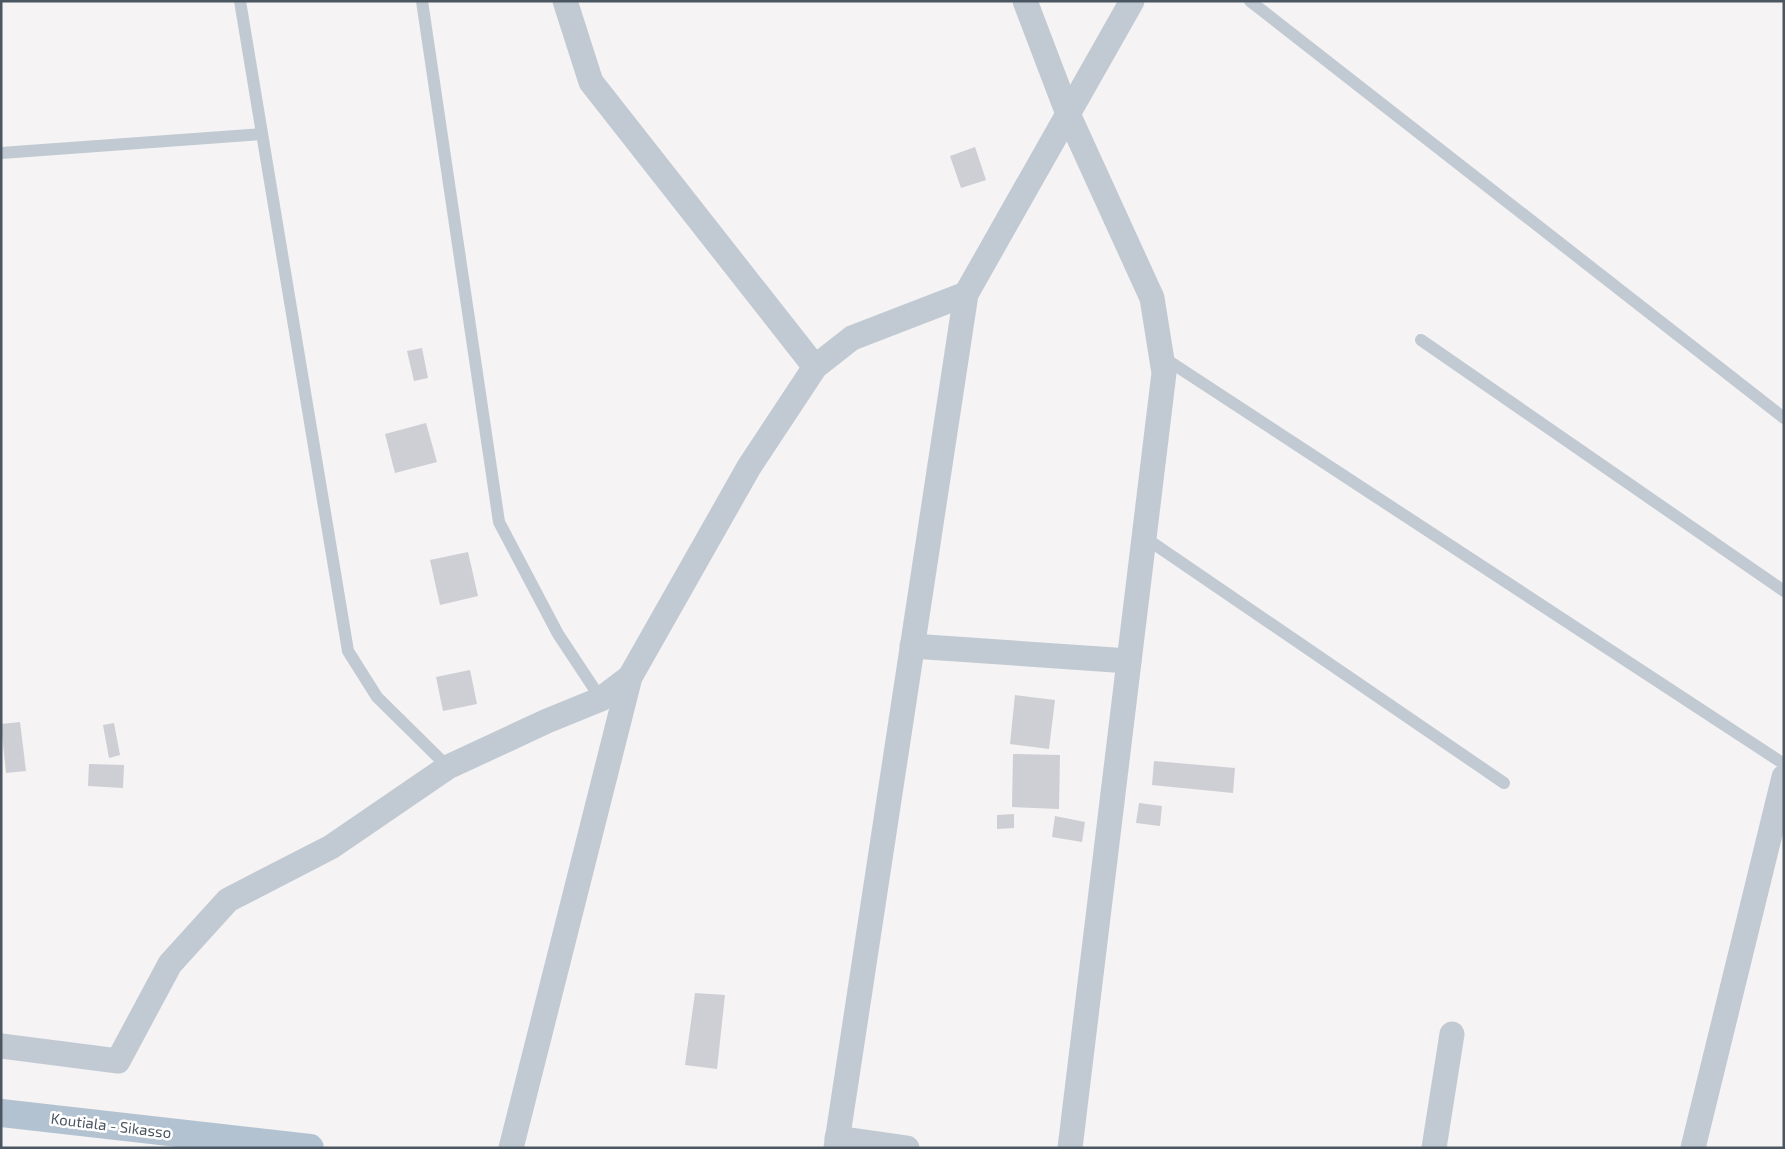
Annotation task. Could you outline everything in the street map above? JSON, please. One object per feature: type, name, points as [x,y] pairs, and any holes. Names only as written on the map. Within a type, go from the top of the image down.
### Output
[{"type":"main road","name":"Koutiala - Sikasso","points":[[1,1113],[203,1144],[310,1148]]},
{"type":"street","points":[[565,1],[591,82],[815,367]]},
{"type":"street","points":[[1024,1],[1068,114],[1152,298],[1164,373],[1070,1148]]},
{"type":"street","points":[[907,1148],[837,1143],[966,294],[1132,1]]},
{"type":"street","points":[[511,1148],[630,677],[749,467],[815,367],[852,338],[966,294]]},
{"type":"street","points":[[912,646],[1129,661]]},
{"type":"street","points":[[1,1046],[118,1061],[170,964],[228,900],[331,846],[448,767],[547,721],[601,700],[630,677]]},
{"type":"street","points":[[1693,1148],[1784,777]]},
{"type":"street","points":[[1434,1148],[1452,1034]]},
{"type":"lane","points":[[240,1],[348,651],[377,697],[448,767]]},
{"type":"lane","points":[[422,1],[499,522],[558,634],[601,700]]},
{"type":"lane","points":[[1250,1],[1784,418]]},
{"type":"lane","points":[[1,153],[262,134]]},
{"type":"lane","points":[[1421,340],[1784,591]]},
{"type":"lane","points":[[1161,356],[1784,764]]},
{"type":"lane","points":[[1144,537],[1504,783]]},
{"type":"building","points":[[975,147],[986,180],[961,188],[950,156]]},
{"type":"building","points":[[422,348],[428,378],[414,381],[407,351]]},
{"type":"building","points":[[426,423],[437,462],[395,473],[385,434]]},
{"type":"building","points":[[468,552],[478,596],[440,605],[430,560]]},
{"type":"building","points":[[470,670],[477,704],[443,711],[436,677]]},
{"type":"building","points":[[1015,695],[1055,700],[1049,749],[1010,744]]},
{"type":"building","points":[[20,722],[26,771],[6,773],[1,724]]},
{"type":"building","points":[[114,723],[120,755],[109,758],[103,725]]},
{"type":"building","points":[[1013,754],[1060,755],[1059,809],[1012,807]]},
{"type":"building","points":[[1154,761],[1235,768],[1233,793],[1152,785]]},
{"type":"building","points":[[89,764],[124,765],[123,788],[88,786]]},
{"type":"building","points":[[1139,803],[1162,806],[1160,826],[1136,823]]},
{"type":"building","points":[[1014,814],[1014,828],[997,829],[997,815]]},
{"type":"building","points":[[1055,816],[1085,822],[1082,842],[1052,837]]},
{"type":"building","points":[[695,993],[725,995],[717,1069],[685,1065]]}]
